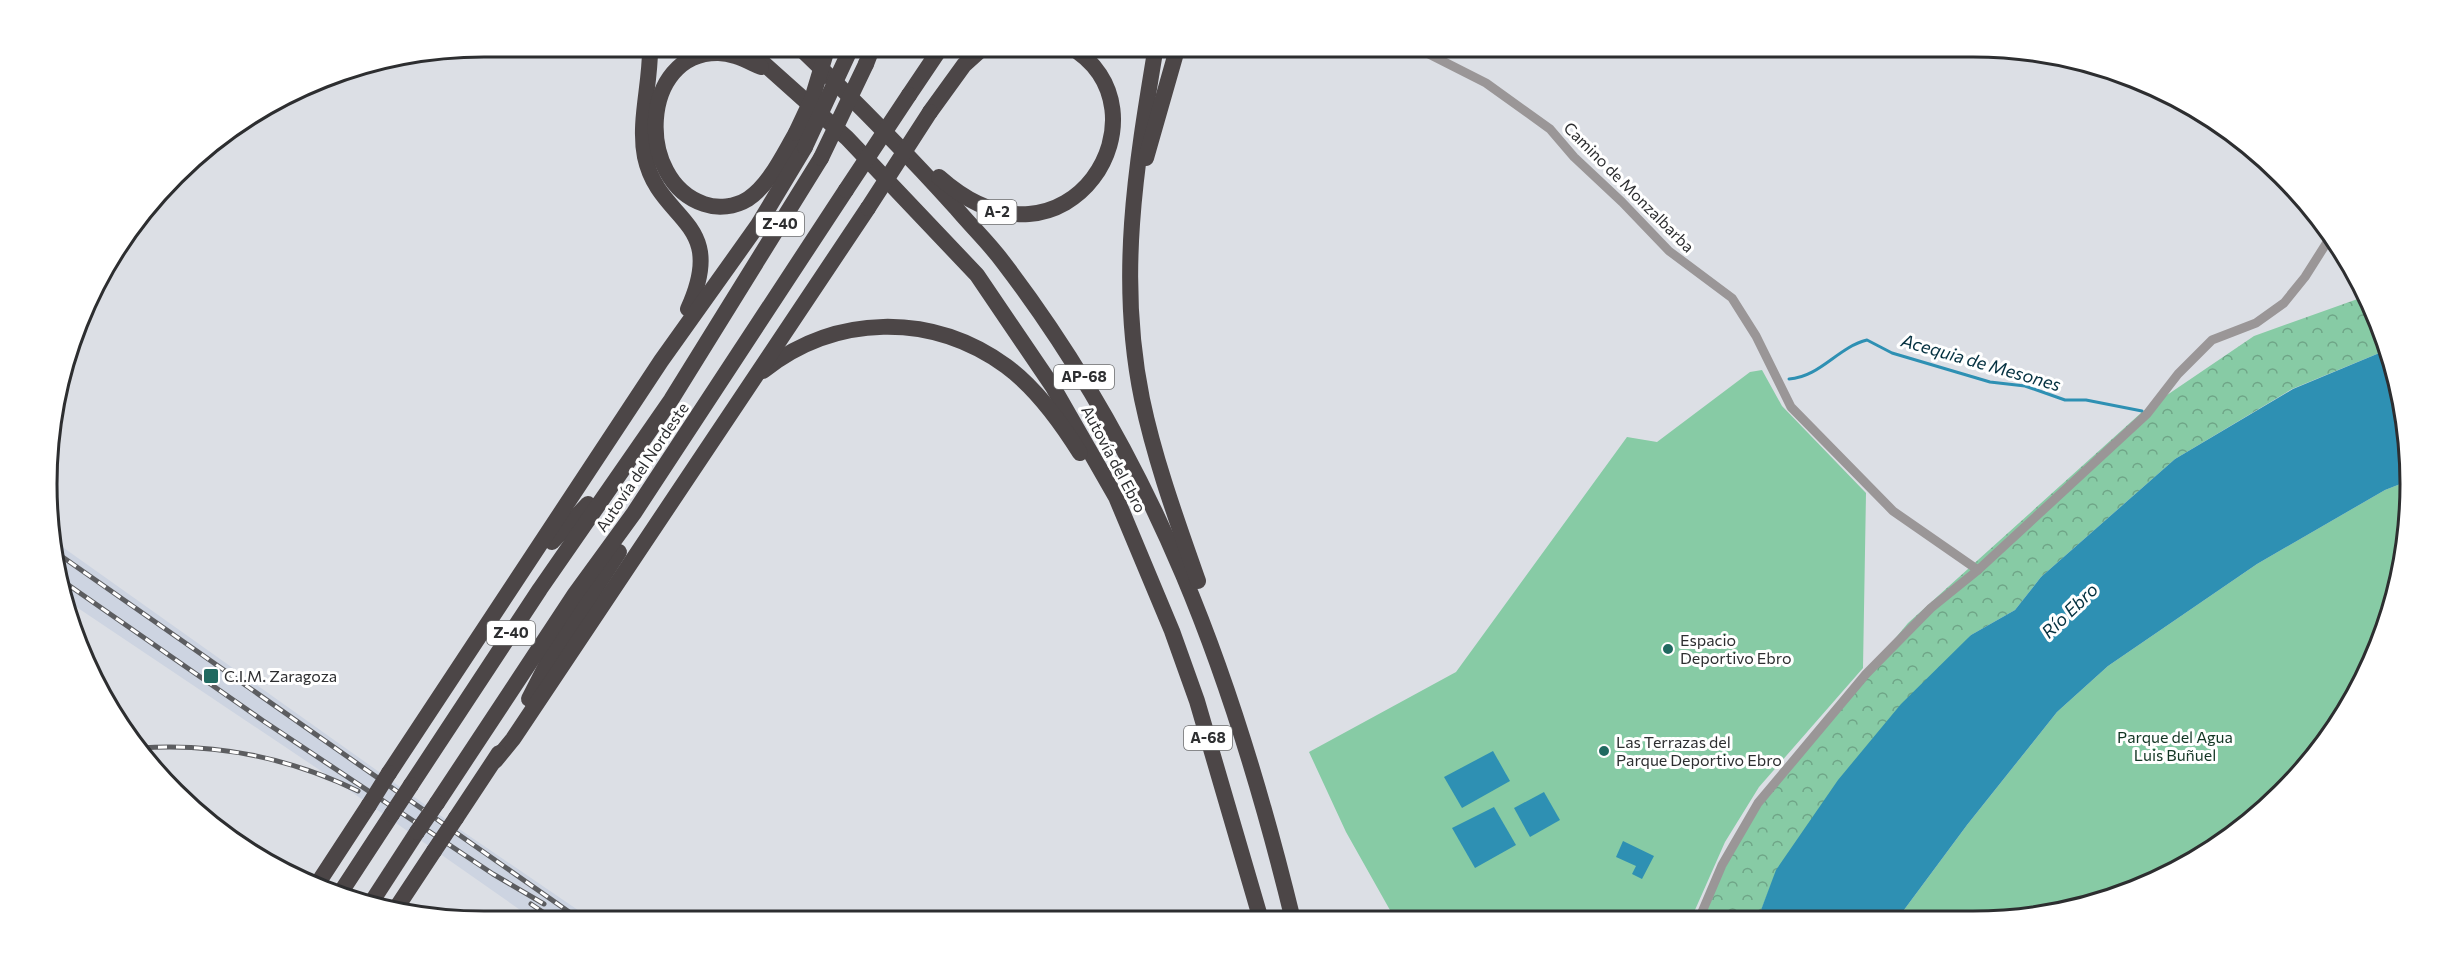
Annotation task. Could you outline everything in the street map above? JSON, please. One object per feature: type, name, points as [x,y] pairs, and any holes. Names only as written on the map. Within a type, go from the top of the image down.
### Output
[{"type":"highway","points":[[649,57],[643,141],[646,159],[661,190],[691,228],[701,257],[697,288],[661,361]]},
{"type":"highway","points":[[697,57],[677,69],[663,90],[658,106],[656,137],[660,160],[671,180],[687,196],[706,205],[732,206],[748,199],[762,186],[800,140],[825,57]]},
{"type":"highway","points":[[737,57],[773,71]]},
{"type":"highway","name":"Autovía del Ebro","points":[[757,57],[878,169],[977,275],[1053,387],[1101,468],[1128,521],[1197,701],[1257,911]]},
{"type":"highway","name":"Autovía del Ebro","points":[[809,57],[892,137],[1002,260],[1082,373],[1148,496],[1188,583],[1226,683],[1257,780],[1291,911]]},
{"type":"highway","name":"A-2","points":[[810,57],[958,192],[994,211],[1024,215],[1056,208],[1075,198],[1095,178],[1108,150],[1113,122],[1105,87],[1091,65],[1082,57]]},
{"type":"highway","points":[[321,878],[661,361],[758,225],[800,140],[846,57]]},
{"type":"highway","name":"Autovía del Nordeste","points":[[344,887],[613,481],[671,400],[821,158],[869,57]]},
{"type":"highway","name":"Autovía del Nordeste","points":[[375,897],[575,594],[634,513],[935,57]]},
{"type":"highway","points":[[400,903],[495,761],[513,739],[930,112],[964,65],[973,57]]},
{"type":"highway","points":[[1154,57],[1136,166],[1131,238],[1132,326],[1145,414],[1165,486],[1232,682],[1257,780]]},
{"type":"highway","points":[[1131,238],[1146,158],[1175,57]]},
{"type":"highway","points":[[750,384],[782,356],[805,343],[830,333],[857,328],[913,329],[936,333],[967,345],[1006,366],[1053,415],[1090,467],[1143,560]]},
{"type":"highway","points":[[506,598],[548,545],[613,481]]},
{"type":"highway","points":[[495,761],[549,660],[628,538],[634,513]]},
{"type":"highway","points":[[1275,846],[1296,911]]},
{"type":"street","name":"Camino de Monzalbarba","points":[[1435,57],[1486,83],[1550,129],[1574,158],[1669,251],[1732,298],[1756,336],[1786,401],[1893,512],[1978,570]]},
{"type":"street","points":[[1702,911],[1722,865],[1758,803],[1866,674],[1930,608],[1978,570],[2147,414],[2178,374],[2212,340],[2256,323],[2284,303],[2305,277],[2326,244]]},
{"type":"shaded area","name":"C.I.M. Zaragoza","points":[[62,547],[465,833],[579,911],[522,911],[333,779],[76,606]]},
{"type":"green space","points":[[2358,299],[2379,353],[2292,389],[2175,459],[2041,577],[2015,610],[1971,635],[1777,870],[1761,911],[1703,911],[1758,803],[1908,623],[2142,412],[2254,336]]},
{"type":"green space","name":"Espacio Deportivo Ebro","points":[[1762,370],[1782,406],[1866,493],[1863,668],[1759,787],[1725,842],[1695,911],[1390,911],[1346,832],[1309,752],[1456,672],[1627,437],[1657,442],[1750,372]]},
{"type":"green space","name":"Parque del Agua Luis Buñuel","points":[[2400,484],[2396,540],[2385,595],[2367,647],[2343,698],[2312,744],[2294,766],[2255,805],[2210,839],[2162,867],[2084,896],[2056,903],[2001,910],[1903,911],[1967,825],[2057,712],[2108,666],[2257,564],[2385,490]]},
{"type":"water","name":"Río Ebro","points":[[2379,353],[2392,401],[2400,484],[2385,490],[2257,564],[2108,666],[2057,712],[1967,825],[1903,911],[1761,911],[1776,870],[1838,780],[1901,704],[1971,635],[2015,610],[2041,577],[2175,459],[2293,389]]},
{"type":"water","points":[[1493,751],[1510,781],[1462,808],[1444,777]]},
{"type":"water","points":[[1544,792],[1560,820],[1530,837],[1514,808]]},
{"type":"water","points":[[1494,807],[1516,845],[1475,868],[1452,828]]},
{"type":"water","points":[[1623,841],[1654,856],[1642,879],[1632,874],[1636,866],[1616,857]]},
{"type":"waterway","name":"Acequia de Mesones","points":[[1789,379],[1810,373],[1847,349],[1867,340],[1892,353],[1990,382],[2025,386],[2065,400],[2086,400],[2142,411]]},
{"type":"railway","points":[[64,558],[568,911]]},
{"type":"railway","points":[[70,586],[262,720],[493,874],[544,904]]},
{"type":"railway","points":[[148,748],[197,748],[252,755],[306,770],[358,791]]},
{"type":"railway","points":[[531,904],[541,911]]},
{"type":"place","name":"Espacio Deportivo Ebro","points":[[1668,649]]},
{"type":"place","name":"C.I.M. Zaragoza","points":[[211,676]]},
{"type":"place","name":"Las Terrazas del Parque Deportivo Ebro","points":[[1604,751]]}]
